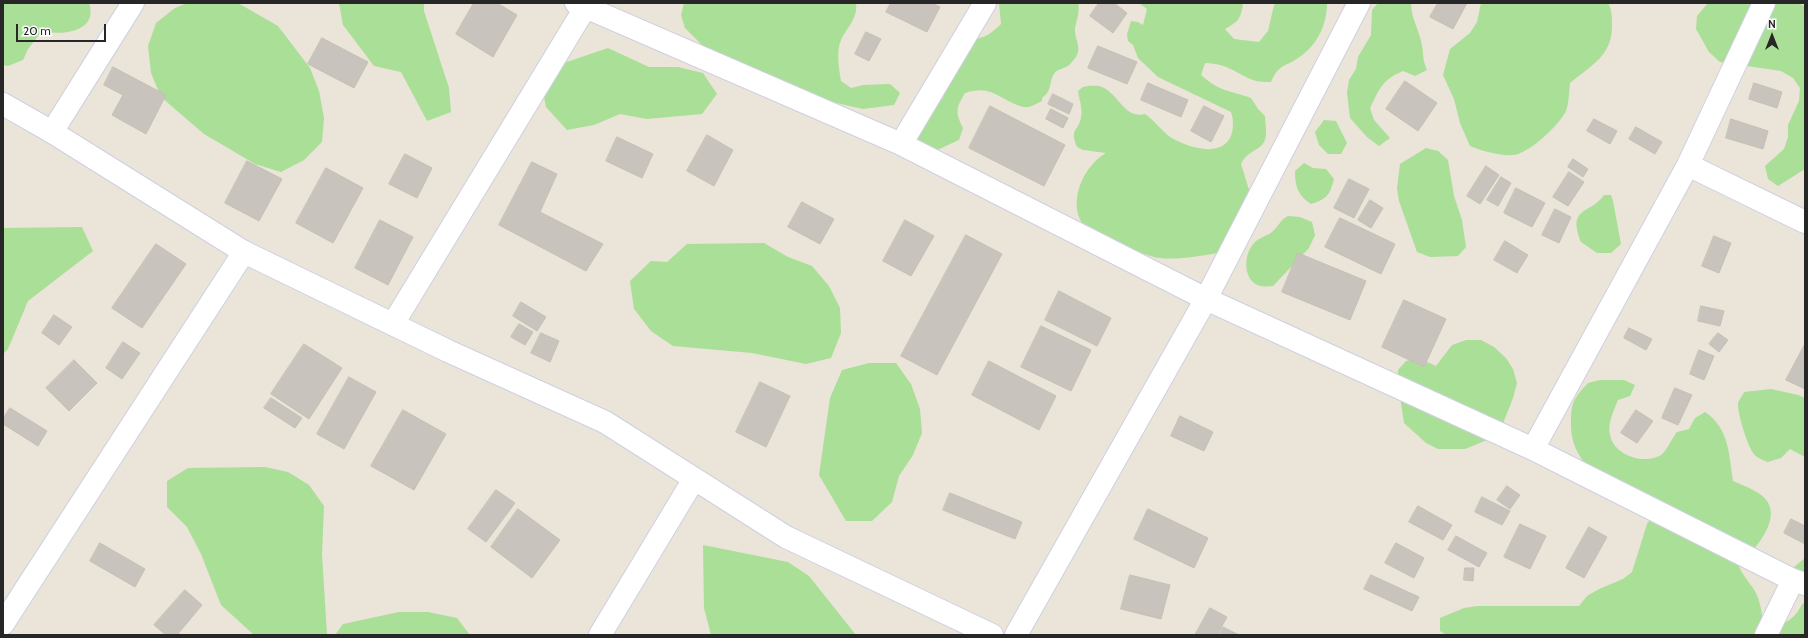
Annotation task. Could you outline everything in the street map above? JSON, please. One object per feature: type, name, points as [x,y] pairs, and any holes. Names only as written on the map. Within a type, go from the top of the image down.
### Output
[{"type":"street","points":[[52,132],[134,3]]},
{"type":"street","points":[[901,144],[985,3]]},
{"type":"street","points":[[1016,635],[1206,299],[1359,3]]},
{"type":"street","points":[[1533,449],[1688,165],[1764,3]]},
{"type":"street","points":[[393,324],[583,4],[901,144],[1206,299],[1533,449],[1799,582],[1766,635]]},
{"type":"street","points":[[3,104],[52,132],[244,252],[393,324],[605,422],[786,537],[992,635]]},
{"type":"street","points":[[1688,165],[1805,222]]},
{"type":"street","points":[[3,624],[244,252]]},
{"type":"street","points":[[600,635],[694,479]]},
{"type":"green space","points":[[3,3],[89,3],[91,13],[89,20],[84,26],[76,30],[59,33],[42,31],[28,49],[23,60],[8,66],[3,65]]},
{"type":"green space","points":[[187,3],[238,3],[278,26],[310,68],[319,91],[324,118],[322,142],[304,160],[281,172],[255,164],[204,134],[161,97],[151,73],[148,46],[156,23],[175,8]]},
{"type":"green space","points":[[339,3],[424,3],[424,11],[449,88],[451,112],[427,121],[401,72],[374,66],[343,25]]},
{"type":"green space","points":[[684,3],[856,3],[852,23],[843,35],[839,44],[838,60],[841,81],[851,88],[863,85],[890,84],[900,93],[894,105],[863,109],[819,99],[704,47],[685,28],[681,15]]},
{"type":"green space","points":[[999,3],[1078,3],[1079,6],[1075,34],[1078,43],[1078,53],[1069,65],[1055,72],[1049,90],[1042,98],[1042,101],[1031,106],[1024,107],[1016,105],[996,94],[983,90],[965,93],[958,106],[958,114],[963,128],[959,140],[935,151],[915,145],[910,125],[933,109],[943,98],[956,41],[981,38],[986,36],[1001,24]]},
{"type":"green space","points":[[1139,3],[1243,3],[1238,19],[1225,29],[1234,39],[1259,42],[1268,31],[1274,5],[1277,3],[1327,3],[1327,11],[1323,27],[1316,41],[1305,53],[1279,69],[1271,82],[1255,81],[1220,65],[1205,63],[1201,75],[1219,88],[1251,98],[1258,109],[1265,116],[1266,129],[1266,136],[1262,145],[1246,156],[1241,164],[1250,193],[1218,253],[1182,258],[1153,257],[1098,236],[1083,224],[1079,216],[1077,205],[1078,192],[1082,180],[1096,160],[1106,153],[1083,150],[1077,147],[1074,133],[1080,122],[1081,114],[1078,91],[1083,87],[1095,86],[1108,90],[1127,110],[1138,115],[1145,114],[1170,137],[1184,144],[1208,149],[1216,148],[1222,146],[1228,141],[1231,135],[1233,119],[1231,112],[1158,77],[1138,58],[1133,45],[1128,41],[1127,34],[1131,21],[1138,22],[1143,25],[1147,9]]},
{"type":"green space","points":[[1378,3],[1411,3],[1412,14],[1421,41],[1427,70],[1415,76],[1403,71],[1390,78],[1382,85],[1370,108],[1374,120],[1390,138],[1379,146],[1367,137],[1350,118],[1347,93],[1349,80],[1356,69],[1358,57],[1371,35],[1372,10]]},
{"type":"green space","points":[[1481,3],[1608,3],[1611,11],[1612,21],[1609,44],[1605,52],[1593,65],[1570,83],[1567,108],[1563,117],[1538,142],[1518,154],[1501,155],[1470,146],[1460,123],[1454,99],[1443,75],[1450,49],[1470,33],[1477,22]]},
{"type":"green space","points":[[1708,3],[1799,3],[1805,7],[1805,169],[1778,186],[1768,179],[1765,166],[1784,149],[1788,137],[1788,125],[1799,101],[1800,88],[1793,78],[1781,71],[1720,62],[1709,52],[1696,29],[1697,16]]},
{"type":"green space","points":[[608,48],[649,67],[678,67],[703,73],[717,94],[702,114],[647,119],[620,114],[594,125],[567,130],[546,107],[541,82],[558,65]]},
{"type":"green space","points":[[1324,120],[1336,121],[1347,143],[1341,154],[1328,154],[1319,145],[1315,132]]},
{"type":"green space","points":[[1426,148],[1438,151],[1448,160],[1454,196],[1462,220],[1466,247],[1458,256],[1430,257],[1417,252],[1399,201],[1397,189],[1400,164]]},
{"type":"green space","points":[[1304,163],[1313,168],[1326,169],[1334,179],[1327,196],[1311,204],[1300,194],[1296,182],[1295,171]]},
{"type":"green space","points":[[1604,195],[1611,195],[1621,244],[1611,253],[1597,253],[1581,242],[1577,230],[1577,222],[1578,217],[1582,212],[1593,206]]},
{"type":"green space","points":[[1288,216],[1300,217],[1312,222],[1315,235],[1309,248],[1273,286],[1262,286],[1255,283],[1250,279],[1246,267],[1248,253],[1257,240],[1271,233]]},
{"type":"green space","points":[[82,227],[93,251],[28,301],[8,349],[3,354],[3,228]]},
{"type":"green space","points":[[764,243],[788,257],[812,266],[829,286],[840,308],[841,333],[831,358],[806,364],[752,353],[673,346],[651,331],[634,309],[630,281],[651,261],[667,262],[687,244]]},
{"type":"green space","points":[[1466,340],[1481,340],[1494,347],[1506,358],[1513,369],[1517,383],[1502,426],[1492,438],[1465,449],[1438,449],[1426,443],[1404,423],[1398,384],[1398,370],[1406,361],[1418,358],[1436,366],[1452,345]]},
{"type":"green space","points":[[869,363],[896,363],[911,384],[920,409],[922,433],[913,455],[899,476],[892,502],[872,521],[846,521],[819,475],[830,398],[842,370]]},
{"type":"green space","points":[[1600,380],[1624,380],[1635,385],[1630,396],[1618,400],[1611,417],[1609,431],[1617,448],[1631,457],[1639,459],[1654,458],[1661,455],[1665,451],[1677,432],[1689,429],[1695,418],[1705,412],[1713,418],[1723,434],[1729,452],[1733,481],[1755,491],[1766,499],[1770,509],[1770,519],[1767,529],[1761,540],[1739,567],[1756,593],[1762,617],[1763,635],[1447,635],[1440,631],[1440,618],[1464,608],[1477,606],[1579,606],[1587,596],[1599,589],[1623,579],[1632,572],[1647,524],[1655,513],[1600,479],[1579,455],[1573,441],[1571,425],[1572,406],[1579,393],[1588,383]]},
{"type":"green space","points":[[1771,389],[1805,398],[1805,457],[1790,449],[1781,458],[1768,462],[1760,459],[1754,454],[1746,438],[1741,422],[1738,403],[1744,392]]},
{"type":"green space","points":[[265,467],[288,472],[309,485],[324,506],[322,554],[327,635],[254,635],[221,605],[201,554],[187,527],[167,507],[167,481],[188,468]]},
{"type":"green space","points":[[703,545],[788,562],[809,576],[856,635],[711,635],[704,608]]},
{"type":"green space","points":[[1805,558],[1805,594],[1793,580],[1794,567]]},
{"type":"green space","points":[[1805,603],[1805,635],[1772,635],[1774,628],[1791,619],[1802,604]]},
{"type":"green space","points":[[399,612],[428,612],[457,618],[470,635],[335,635],[343,624]]},
{"type":"building","points":[[474,3],[497,3],[517,15],[493,57],[456,34]]},
{"type":"building","points":[[891,3],[932,3],[940,7],[927,32],[886,12]]},
{"type":"building","points":[[1099,3],[1114,3],[1127,13],[1113,33],[1090,16]]},
{"type":"building","points":[[1438,3],[1467,3],[1453,29],[1430,17]]},
{"type":"building","points":[[866,32],[881,39],[869,61],[855,54]]},
{"type":"building","points":[[322,38],[368,62],[354,88],[308,64]]},
{"type":"building","points":[[1098,46],[1137,62],[1127,84],[1088,68]]},
{"type":"building","points":[[113,67],[166,95],[146,134],[112,115],[123,95],[104,85]]},
{"type":"building","points":[[1405,81],[1437,103],[1418,131],[1386,109]]},
{"type":"building","points":[[1148,83],[1188,100],[1181,117],[1141,100]]},
{"type":"building","points":[[1754,83],[1782,92],[1777,108],[1749,99]]},
{"type":"building","points":[[1053,94],[1073,104],[1069,114],[1048,104]]},
{"type":"building","points":[[990,106],[1065,145],[1044,186],[969,148]]},
{"type":"building","points":[[1204,106],[1224,116],[1211,142],[1191,131]]},
{"type":"building","points":[[1051,109],[1068,118],[1063,128],[1046,119]]},
{"type":"building","points":[[1594,119],[1617,131],[1610,144],[1587,131]]},
{"type":"building","points":[[1731,119],[1768,131],[1763,149],[1726,138]]},
{"type":"building","points":[[1636,127],[1662,142],[1655,154],[1629,139]]},
{"type":"building","points":[[707,135],[733,150],[714,186],[687,171]]},
{"type":"building","points":[[617,137],[653,154],[642,178],[606,161]]},
{"type":"building","points":[[405,154],[432,168],[417,198],[389,184]]},
{"type":"building","points":[[1573,159],[1588,169],[1583,177],[1568,167]]},
{"type":"building","points":[[247,161],[282,179],[259,221],[225,203]]},
{"type":"building","points":[[532,162],[557,174],[540,212],[603,244],[586,271],[499,225]]},
{"type":"building","points":[[1486,166],[1499,175],[1480,204],[1467,196]]},
{"type":"building","points":[[326,168],[363,188],[333,243],[296,223]]},
{"type":"building","points":[[1569,172],[1584,182],[1568,206],[1553,197]]},
{"type":"building","points":[[1501,177],[1511,183],[1498,206],[1487,200]]},
{"type":"building","points":[[1349,179],[1369,189],[1354,218],[1334,208]]},
{"type":"building","points":[[1516,188],[1545,203],[1532,227],[1504,213]]},
{"type":"building","points":[[1370,200],[1383,208],[1371,228],[1358,220]]},
{"type":"building","points":[[802,202],[834,219],[820,244],[788,227]]},
{"type":"building","points":[[1555,209],[1571,217],[1559,243],[1542,235]]},
{"type":"building","points":[[1340,218],[1395,244],[1381,274],[1325,247]]},
{"type":"building","points":[[380,220],[413,237],[388,285],[355,268]]},
{"type":"building","points":[[905,220],[934,236],[911,276],[883,261]]},
{"type":"building","points":[[966,235],[1002,254],[937,375],[901,356]]},
{"type":"building","points":[[1714,236],[1731,243],[1719,273],[1702,266]]},
{"type":"building","points":[[1505,241],[1528,255],[1517,273],[1494,260]]},
{"type":"building","points":[[156,244],[186,264],[142,328],[112,308]]},
{"type":"building","points":[[1298,253],[1366,281],[1350,320],[1282,292]]},
{"type":"building","points":[[1059,291],[1111,318],[1097,346],[1045,320]]},
{"type":"building","points":[[1404,300],[1446,319],[1424,367],[1382,347]]},
{"type":"building","points":[[521,302],[546,317],[537,331],[513,316]]},
{"type":"building","points":[[1701,306],[1724,311],[1720,326],[1698,321]]},
{"type":"building","points":[[54,315],[72,327],[59,345],[42,333]]},
{"type":"building","points":[[519,324],[533,332],[525,345],[511,337]]},
{"type":"building","points":[[1041,326],[1091,350],[1071,391],[1021,367]]},
{"type":"building","points":[[1629,328],[1652,339],[1646,350],[1624,338]]},
{"type":"building","points":[[541,333],[559,341],[550,362],[531,353]]},
{"type":"building","points":[[1718,333],[1728,340],[1719,352],[1709,344]]},
{"type":"building","points":[[123,342],[140,353],[122,379],[106,368]]},
{"type":"building","points":[[304,344],[342,368],[309,419],[271,394]]},
{"type":"building","points":[[1805,344],[1805,389],[1786,380]]},
{"type":"building","points":[[1699,350],[1714,356],[1704,380],[1690,374]]},
{"type":"building","points":[[74,360],[97,383],[69,411],[46,388]]},
{"type":"building","points":[[989,361],[1056,396],[1039,430],[972,395]]},
{"type":"building","points":[[349,377],[376,392],[344,449],[317,434]]},
{"type":"building","points":[[760,382],[790,396],[766,447],[736,432]]},
{"type":"building","points":[[1675,388],[1692,395],[1678,425],[1662,418]]},
{"type":"building","points":[[271,398],[302,418],[295,428],[264,408]]},
{"type":"building","points":[[10,408],[47,431],[38,446],[3,424],[3,419]]},
{"type":"building","points":[[403,410],[446,434],[414,490],[371,466]]},
{"type":"building","points":[[1636,410],[1653,421],[1637,443],[1621,433]]},
{"type":"building","points":[[1180,416],[1213,432],[1204,451],[1171,436]]},
{"type":"building","points":[[1507,486],[1520,495],[1510,509],[1497,500]]},
{"type":"building","points":[[496,490],[515,503],[486,542],[468,529]]},
{"type":"building","points":[[950,493],[1022,522],[1015,539],[943,510]]},
{"type":"building","points":[[1482,497],[1510,511],[1502,525],[1475,512]]},
{"type":"building","points":[[1418,506],[1452,525],[1443,540],[1409,522]]},
{"type":"building","points":[[518,509],[560,540],[532,578],[491,547]]},
{"type":"building","points":[[1148,509],[1208,538],[1194,568],[1134,539]]},
{"type":"building","points":[[1791,519],[1805,526],[1805,544],[1784,533]]},
{"type":"building","points":[[1520,524],[1546,536],[1530,569],[1504,557]]},
{"type":"building","points":[[1589,527],[1607,537],[1584,578],[1566,568]]},
{"type":"building","points":[[1456,536],[1487,553],[1479,567],[1448,550]]},
{"type":"building","points":[[100,543],[145,569],[135,587],[90,561]]},
{"type":"building","points":[[1396,543],[1424,558],[1414,578],[1385,563]]},
{"type":"building","points":[[1465,568],[1474,568],[1473,581],[1464,580]]},
{"type":"building","points":[[1130,575],[1170,585],[1161,619],[1121,609]]},
{"type":"building","points":[[1371,575],[1419,597],[1412,611],[1364,589]]},
{"type":"building","points":[[185,590],[202,605],[177,635],[166,635],[154,625]]},
{"type":"building","points":[[1210,608],[1227,617],[1217,635],[1195,635]]},
{"type":"building","points":[[1223,627],[1239,635],[1219,635]]}]
